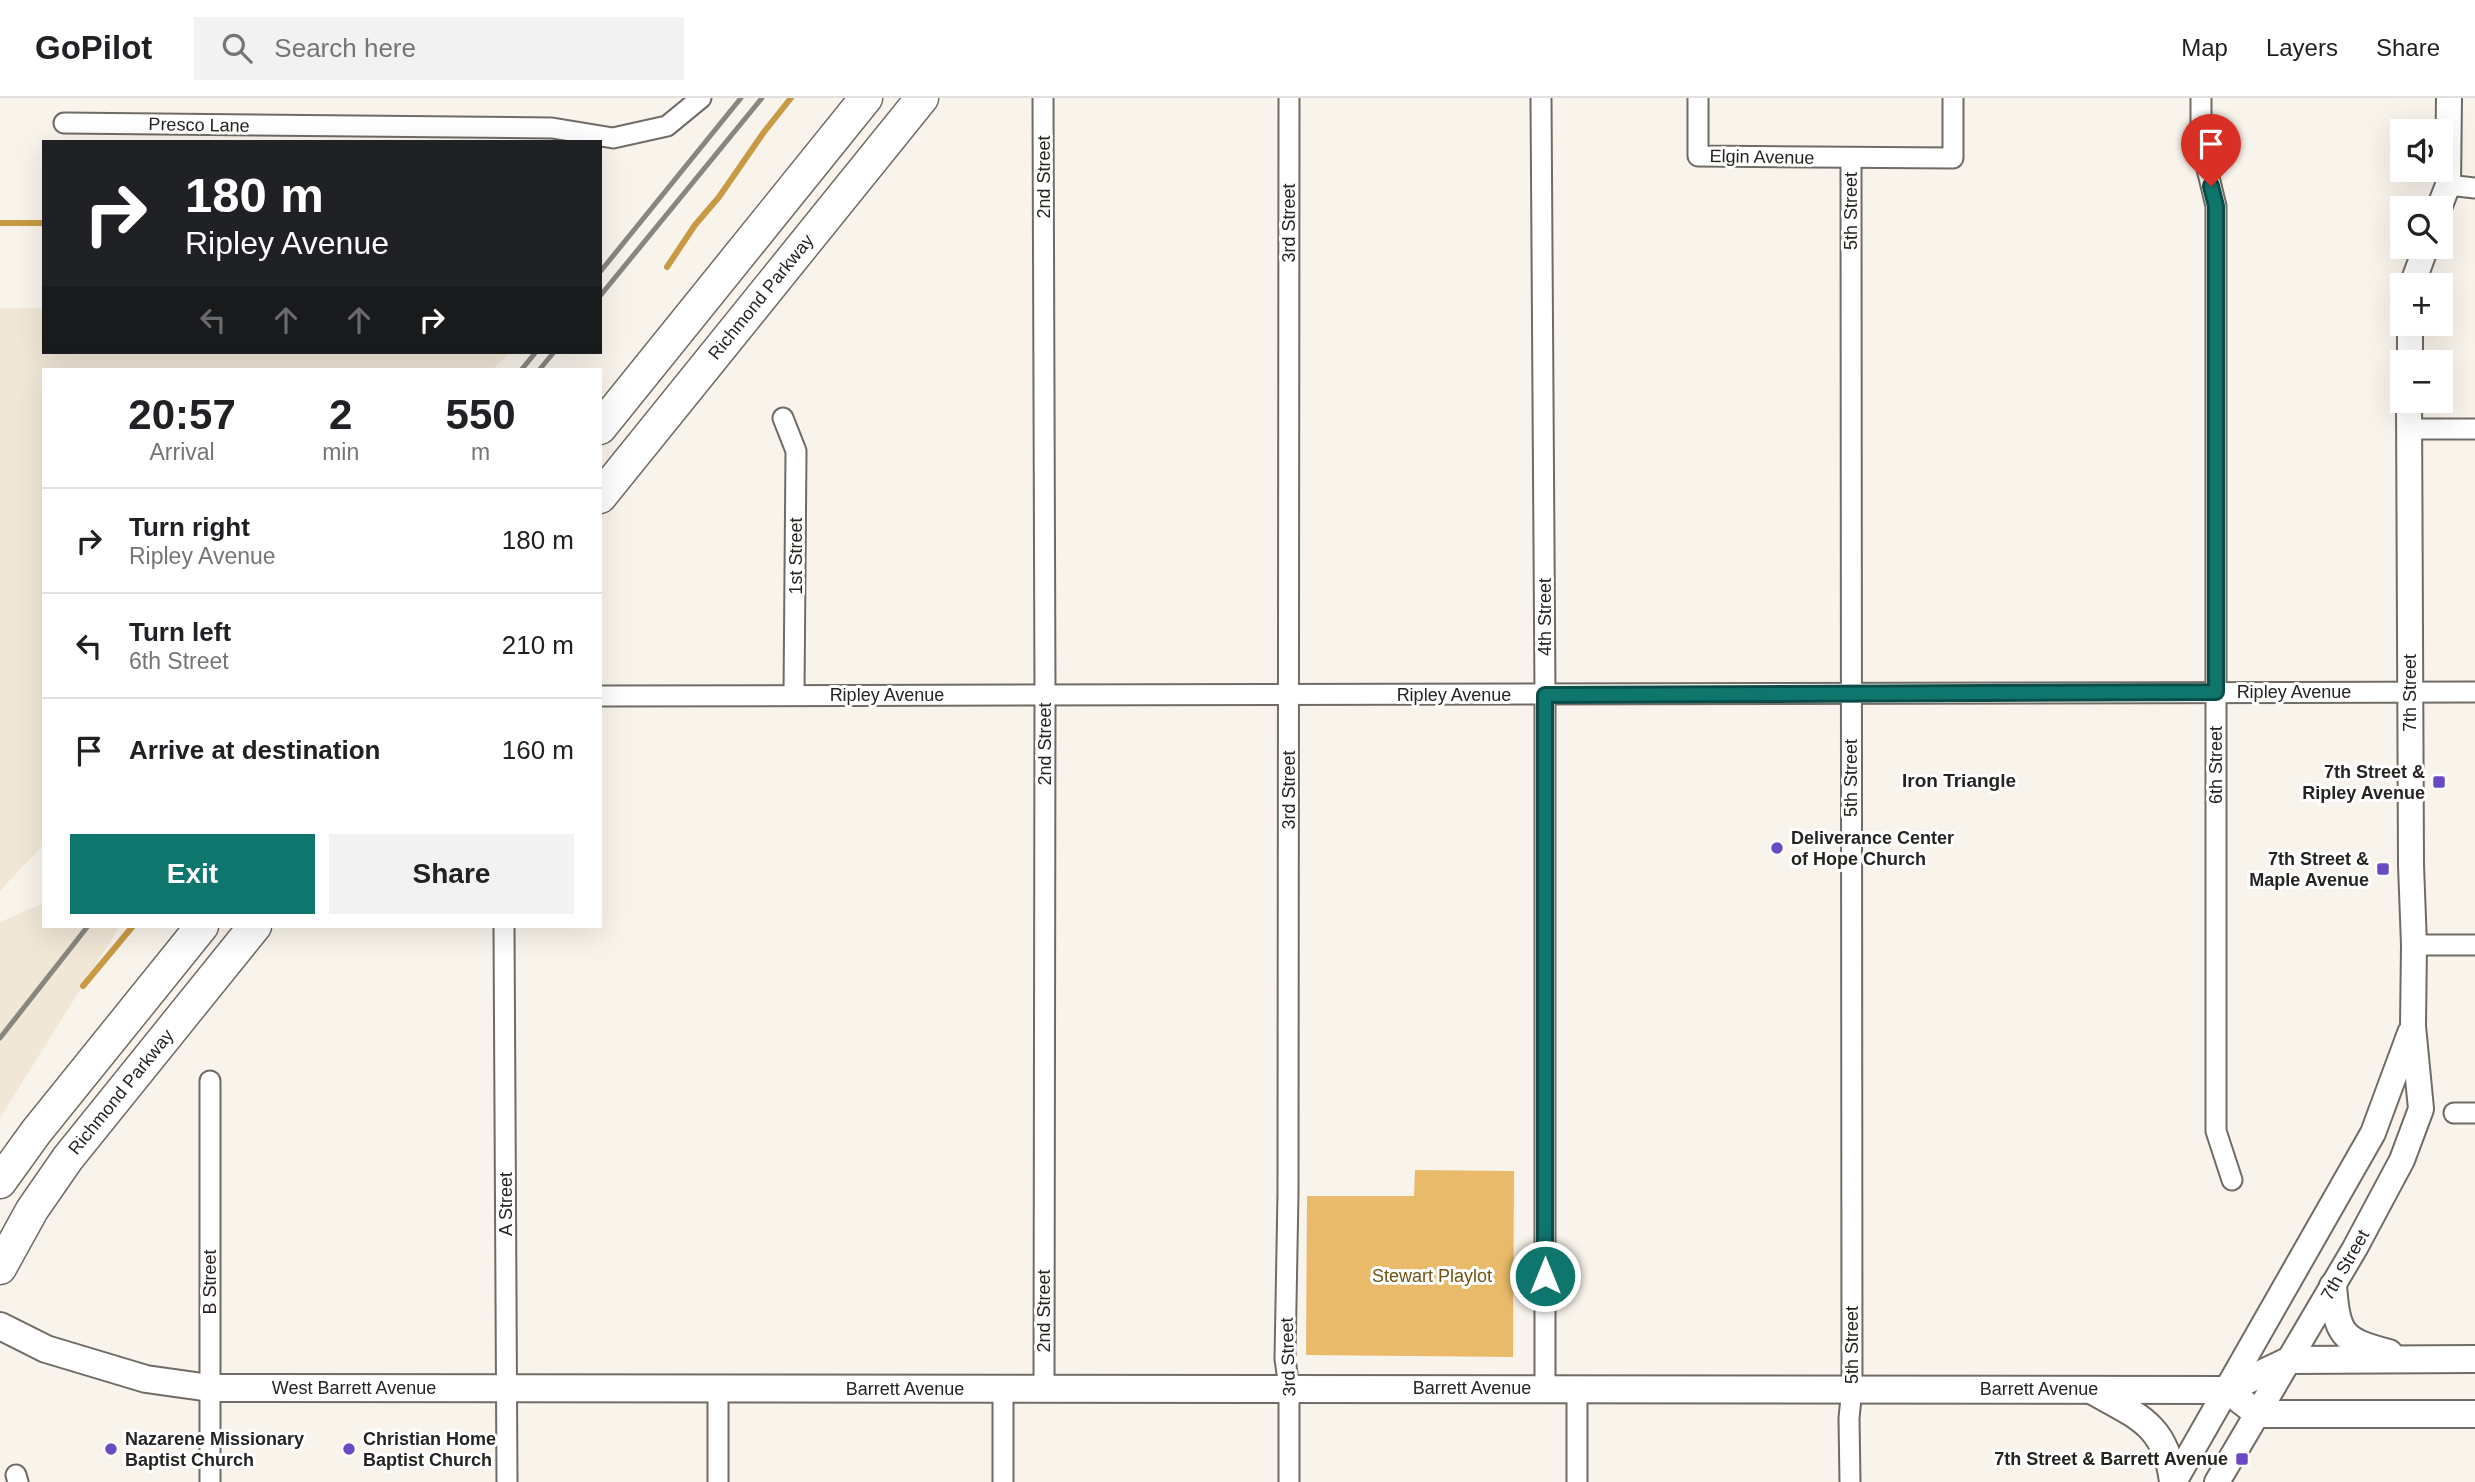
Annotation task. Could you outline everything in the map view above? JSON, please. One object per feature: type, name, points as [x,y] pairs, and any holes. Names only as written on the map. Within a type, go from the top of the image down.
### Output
[{"type":"highway","points":[[602,426],[866,98]]},
{"type":"highway","name":"Richmond Parkway","points":[[602,495],[922,98]]},
{"type":"highway","points":[[0,1182],[36,1132],[200,928]]},
{"type":"highway","name":"Richmond Parkway","points":[[0,1268],[32,1210],[68,1158],[253,928]]},
{"type":"main road","points":[[2333,1286],[2335,1314],[2342,1333],[2367,1348],[2414,1359]]},
{"type":"main road","name":"West Barrett Avenue","points":[[0,1326],[46,1349],[146,1379],[210,1388],[718,1389]]},
{"type":"main road","name":"Barrett Avenue","points":[[718,1389],[2227,1390],[2290,1360],[2475,1359]]},
{"type":"main road","points":[[2090,1389],[2143,1419],[2161,1439],[2170,1459],[2173,1482]]},
{"type":"main road","points":[[2227,1390],[2258,1414],[2475,1414]]},
{"type":"street","name":"Presco Lane","points":[[64,123],[552,128],[613,138],[667,126],[701,98]]},
{"type":"street","name":"2nd Street","points":[[1043,98],[1044,1389]]},
{"type":"street","name":"3rd Street","points":[[1289,98],[1288,1193],[1285,1359],[1289,1388],[1289,1482]]},
{"type":"street","name":"4th Street","points":[[1541,98],[1545,695],[1545,1388]]},
{"type":"street","name":"Elgin Avenue","points":[[1698,98],[1698,156],[1851,158],[1953,158],[1953,98]]},
{"type":"street","name":"6th Street","points":[[2201,98],[2201,144],[2216,206],[2216,1131],[2232,1180]]},
{"type":"street","points":[[2444,196],[2448,185],[2449,98]]},
{"type":"street","name":"5th Street","points":[[1850,1482],[1851,158]]},
{"type":"street","points":[[2448,185],[2475,188]]},
{"type":"street","name":"7th Street","points":[[2258,1414],[2333,1286],[2402,1160],[2421,1109],[2413,1026],[2409,413]]},
{"type":"street","name":"1st Street","points":[[783,418],[796,451],[794,695]]},
{"type":"street","points":[[2409,429],[2475,429]]},
{"type":"street","name":"Ripley Avenue","points":[[602,696],[2475,692]]},
{"type":"street","name":"A Street","points":[[504,928],[506,1482]]},
{"type":"street","points":[[2414,945],[2475,945]]},
{"type":"street","name":"7th Street","points":[[2227,1390],[2373,1133],[2413,1026]]},
{"type":"street","name":"B Street","points":[[210,1081],[210,1482]]},
{"type":"street","points":[[2454,1113],[2475,1113]]},
{"type":"street","points":[[1577,1388],[1577,1482]]},
{"type":"street","points":[[718,1389],[718,1482]]},
{"type":"street","points":[[1003,1389],[1003,1482]]},
{"type":"street","points":[[2173,1482],[2227,1390]]},
{"type":"street","points":[[2217,1482],[2258,1414]]},
{"type":"shaded area","points":[[0,308],[42,308],[42,354],[508,354],[494,368],[42,368],[42,846],[0,891]]},
{"type":"shaded area","points":[[42,904],[42,928],[119,928],[0,1118],[0,922]]},
{"type":"green space","name":"Stewart Playlot","points":[[1415,1170],[1514,1171],[1513,1357],[1306,1355],[1307,1196],[1414,1196]]},
{"type":"waterway","points":[[667,267],[695,225],[719,197],[791,98]]},
{"type":"waterway","points":[[0,223],[42,223]]},
{"type":"waterway","points":[[83,986],[131,928]]},
{"type":"railway","points":[[602,270],[741,98]]},
{"type":"railway","points":[[602,294],[762,98]]},
{"type":"railway","points":[[523,368],[534,354]]},
{"type":"railway","points":[[541,368],[552,354]]},
{"type":"railway","points":[[0,1038],[86,928]]},
{"type":"place","name":"7th Street & Ripley Avenue","points":[[2439,782]]},
{"type":"place","name":"Deliverance Center of Hope Church","points":[[1777,848]]},
{"type":"place","name":"7th Street & Maple Avenue","points":[[2383,869]]},
{"type":"place","name":"Nazarene Missionary Baptist Church","points":[[111,1449]]},
{"type":"place","name":"Christian Home Baptist Church","points":[[349,1449]]},
{"type":"place","name":"7th Street & Barrett Avenue","points":[[2242,1459]]},
{"type":"district","name":"Iron Triangle","points":[[1959,780]]},
{"type":"route","points":[[1545,1276],[1545,695],[2216,692],[2216,206],[2211,186]]}]
